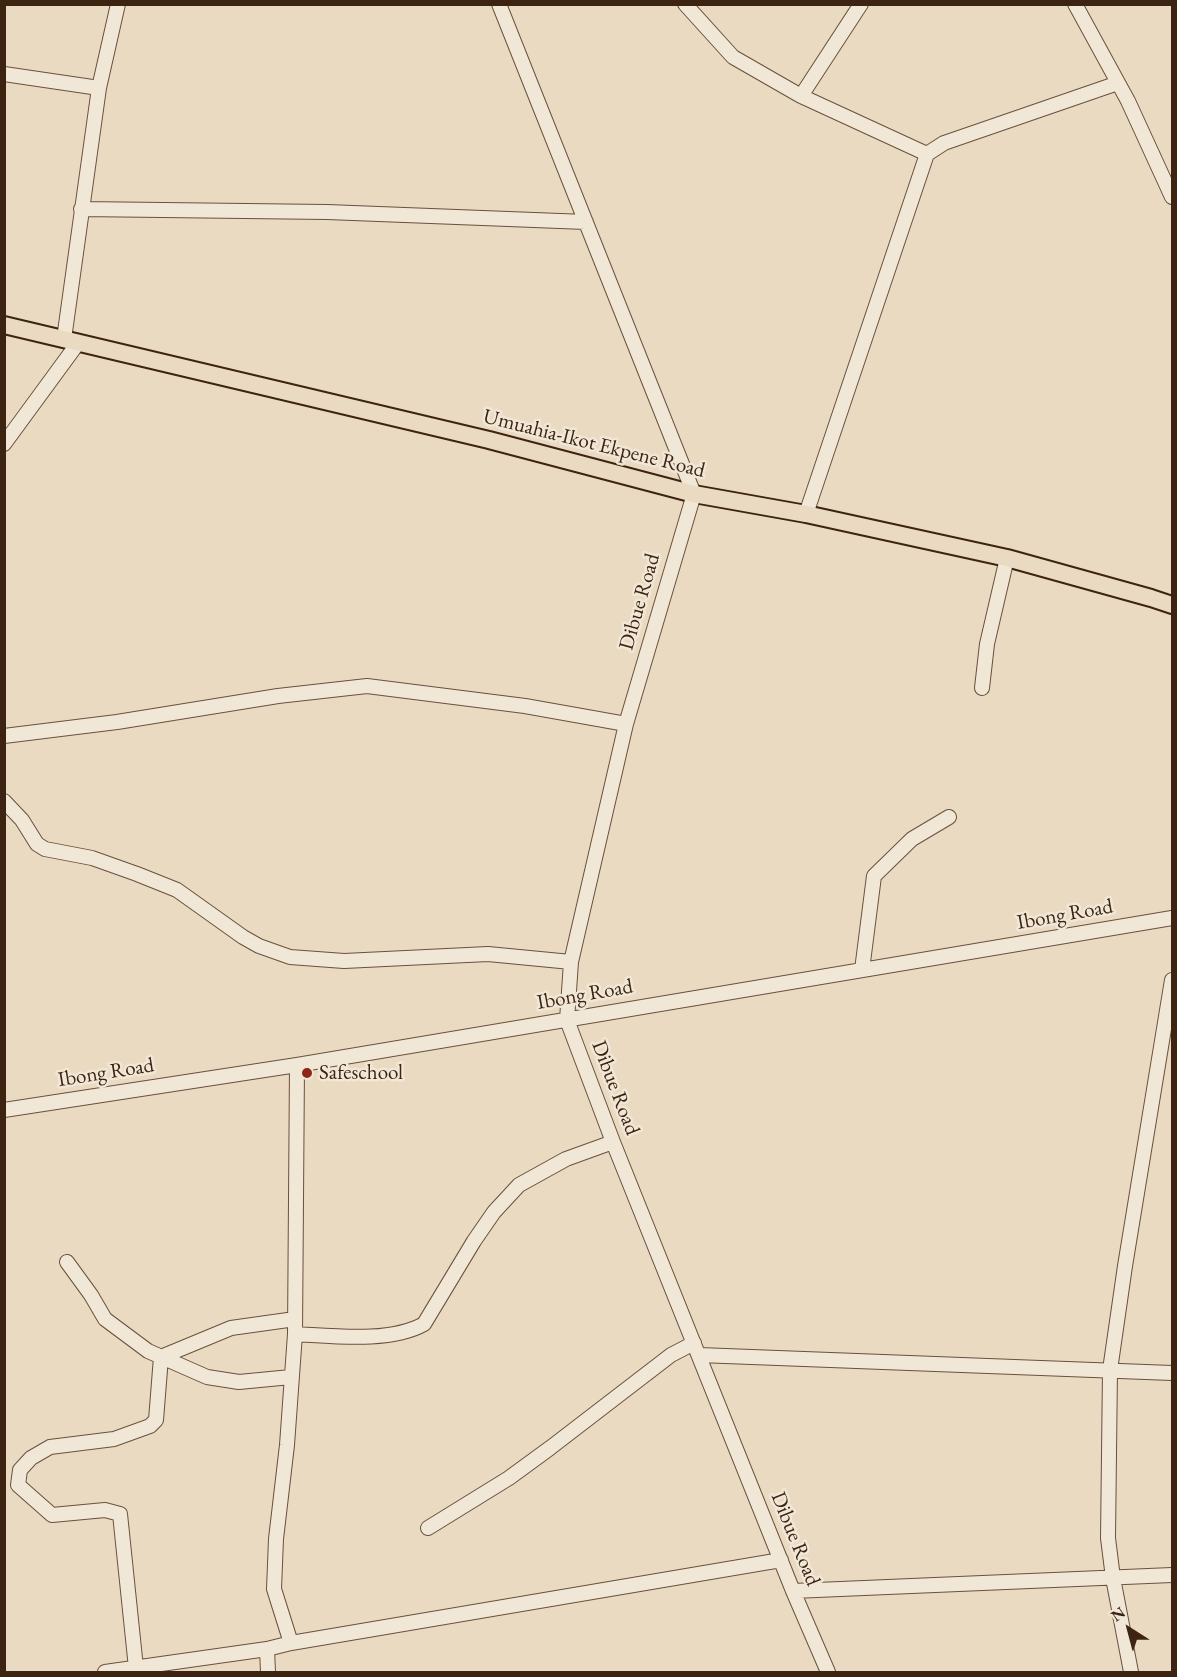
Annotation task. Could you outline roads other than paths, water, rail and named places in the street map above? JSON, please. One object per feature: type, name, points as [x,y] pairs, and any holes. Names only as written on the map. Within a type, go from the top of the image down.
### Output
[{"type":"main road","name":"Umuahia-Ikot Ekpene Road","points":[[4,325],[489,440],[694,494],[807,514],[1007,558],[1173,605]]},
{"type":"street","points":[[4,444],[71,341],[81,209],[99,88],[118,4]]},
{"type":"street","points":[[499,4],[694,494]]},
{"type":"street","points":[[685,4],[733,57],[801,96],[927,154]]},
{"type":"street","points":[[801,96],[861,4]]},
{"type":"street","points":[[1075,4],[1118,83],[1173,197]]},
{"type":"street","points":[[4,74],[99,88]]},
{"type":"street","points":[[807,514],[927,154],[944,143],[1118,83]]},
{"type":"street","points":[[81,209],[327,212],[586,222]]},
{"type":"street","name":"Dibue Road","points":[[694,494],[626,724],[571,962],[567,1020],[613,1142],[793,1591],[828,1672]]},
{"type":"street","points":[[982,688],[987,644],[1007,558]]},
{"type":"street","points":[[4,736],[117,722],[278,696],[367,686],[525,706],[626,724]]},
{"type":"street","points":[[4,801],[22,820],[37,844],[45,849],[93,858],[177,891],[243,937],[259,946],[290,957],[344,961],[488,954],[571,962]]},
{"type":"street","points":[[862,970],[874,876],[912,839],[949,817]]},
{"type":"street","name":"Ibong Road","points":[[4,1110],[297,1065],[1173,918]]},
{"type":"street","points":[[1131,1672],[1113,1578],[1108,1538],[1110,1370],[1173,980]]},
{"type":"street","points":[[291,1643],[274,1589],[276,1539],[287,1445],[295,1334],[297,1065]]},
{"type":"street","points":[[295,1334],[348,1337],[392,1335],[413,1330],[424,1324],[474,1241],[494,1212],[519,1185],[566,1159],[613,1142]]},
{"type":"street","points":[[67,1263],[91,1295],[105,1319],[148,1351],[207,1377],[239,1382],[291,1377]]},
{"type":"street","points":[[161,1357],[231,1328],[295,1319]]},
{"type":"street","points":[[428,1528],[509,1478],[671,1355],[696,1349],[1173,1373]]},
{"type":"street","points":[[136,1668],[120,1514],[105,1509],[52,1515],[18,1485],[20,1470],[31,1458],[50,1447],[114,1439],[150,1426],[156,1420],[161,1357]]},
{"type":"street","points":[[105,1672],[267,1649],[291,1643],[781,1560]]},
{"type":"street","points":[[793,1591],[1173,1575]]},
{"type":"street","points":[[267,1649],[268,1672]]},
{"type":"place","name":"Safeschool","points":[[307,1073]]}]
